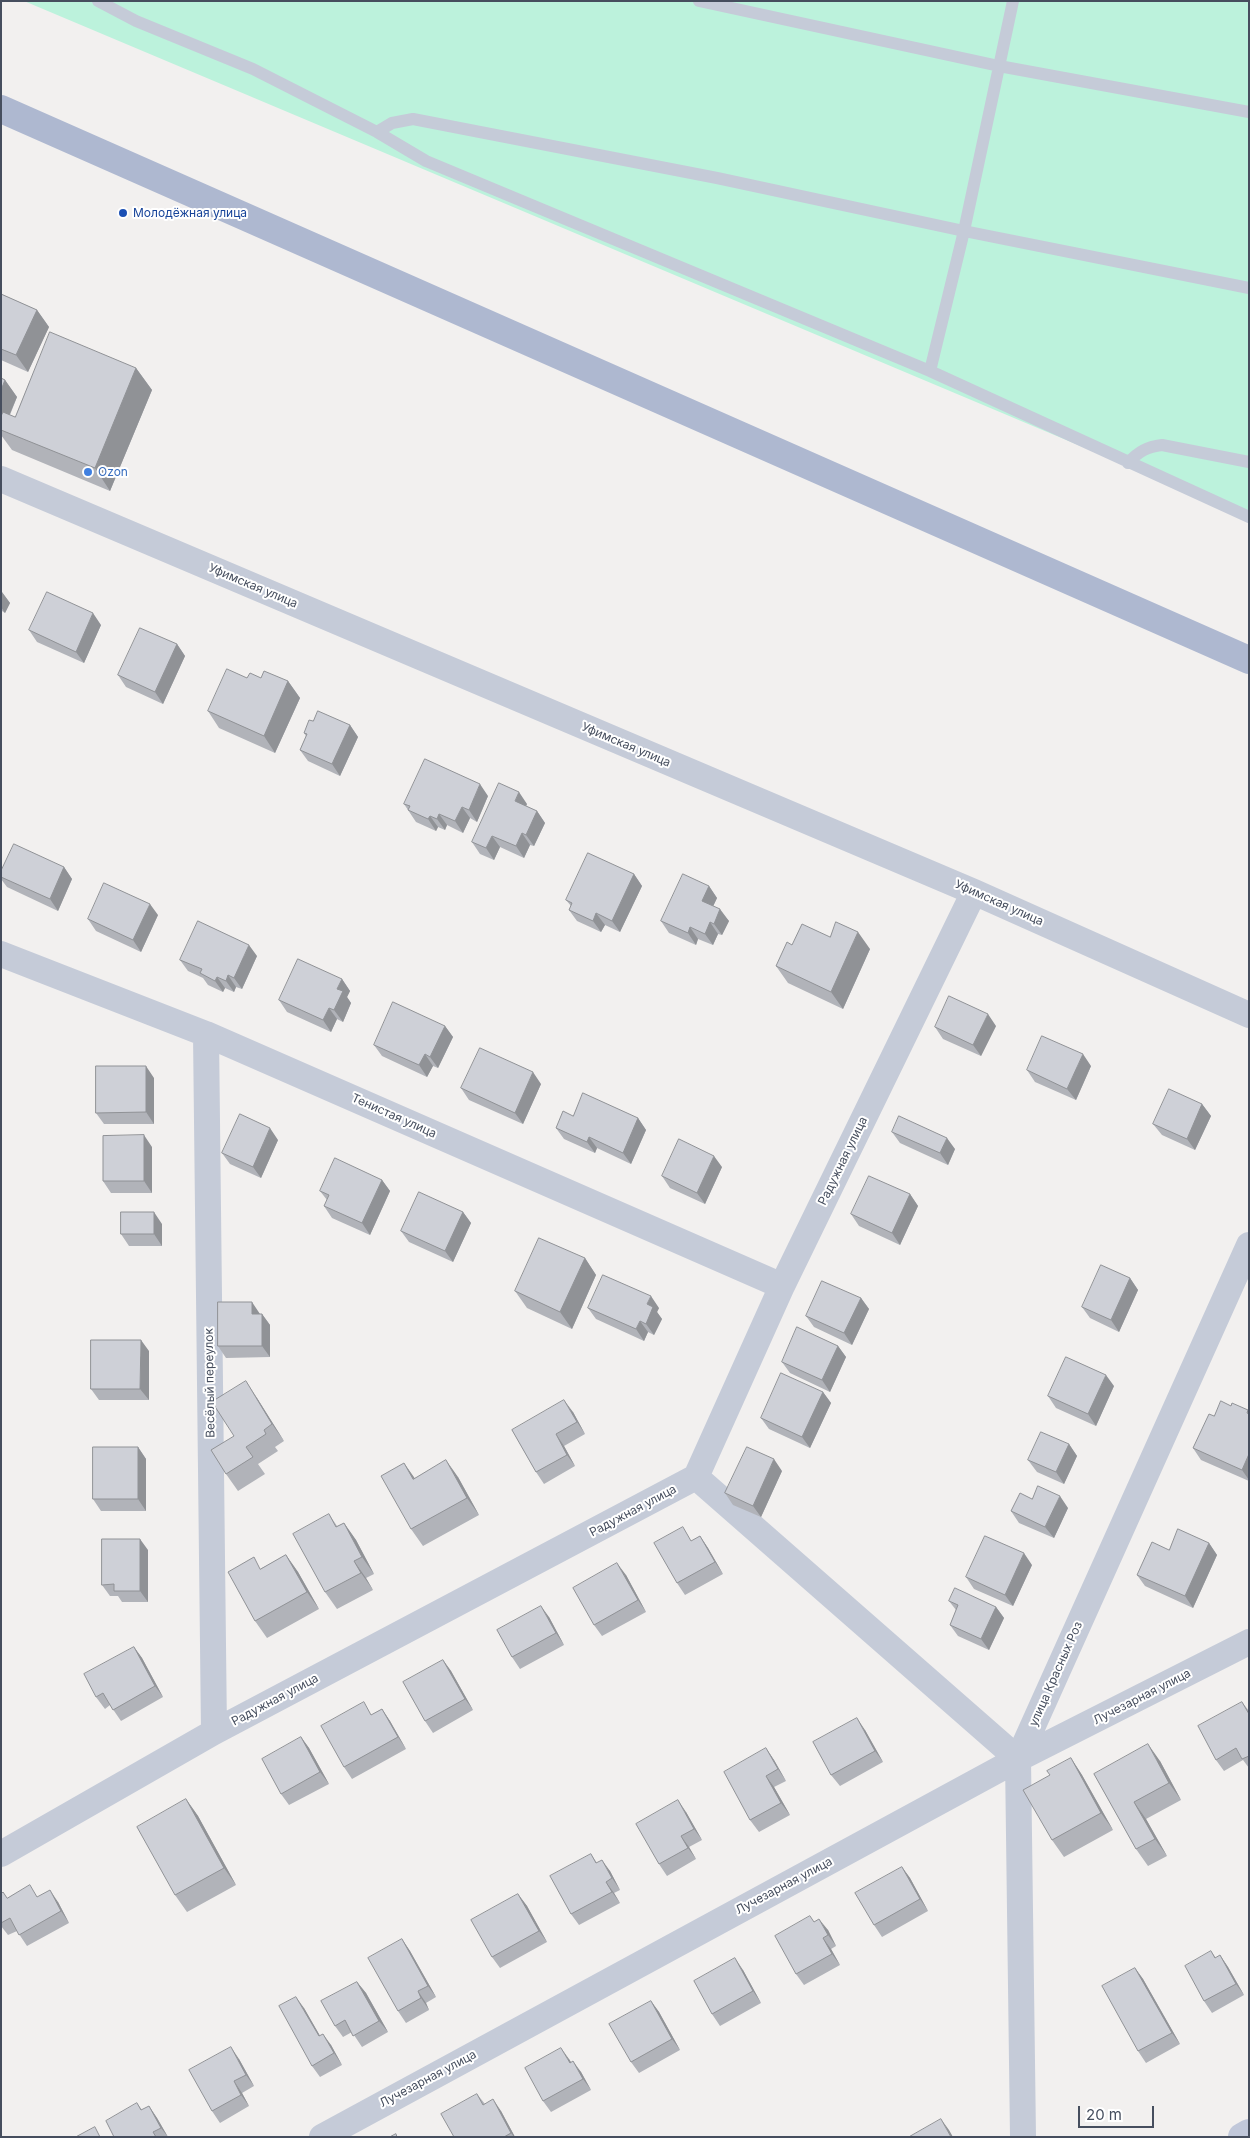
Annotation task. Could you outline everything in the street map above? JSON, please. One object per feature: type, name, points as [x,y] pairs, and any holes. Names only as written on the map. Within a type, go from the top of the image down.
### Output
[{"type":"main road","points":[[1,109],[1249,660]]},
{"type":"main road","points":[[1242,2137],[1249,2133]]},
{"type":"street","name":"Уфимская улица","points":[[1,480],[974,892],[1249,1015]]},
{"type":"street","name":"Радужная улица","points":[[1,1854],[214,1732],[696,1477],[782,1286],[974,892]]},
{"type":"street","name":"Тенистая улица","points":[[1,954],[206,1034],[782,1286]]},
{"type":"street","name":"Весёлый переулок","points":[[206,1034],[214,1732]]},
{"type":"street","name":"улица Красных Роз","points":[[1023,2137],[1018,1759],[1249,1245]]},
{"type":"street","points":[[696,1477],[1018,1759]]},
{"type":"street","name":"Лучезарная улица","points":[[322,2137],[1018,1759],[1249,1642]]},
{"type":"lane","points":[[98,1],[136,21],[253,69],[377,132],[426,162],[930,371],[1249,517]]},
{"type":"lane","points":[[699,1],[999,66],[1249,112]]},
{"type":"lane","points":[[930,371],[964,231],[1013,1]]},
{"type":"lane","points":[[377,132],[392,123],[413,119],[717,178],[964,231],[1249,288]]},
{"type":"lane","points":[[1128,463],[1137,452],[1162,445],[1249,462]]},
{"type":"green space","points":[[24,1],[1249,1],[1249,517]]},
{"type":"building","points":[[1,294],[37,310],[16,355],[1,349]]},
{"type":"building","points":[[50,332],[136,368],[95,468],[1,430],[1,416],[3,412],[15,417]]},
{"type":"building","points":[[1,378],[5,380],[1,390]]},
{"type":"building","points":[[47,592],[93,613],[76,652],[29,630]]},
{"type":"building","points":[[140,628],[177,644],[155,692],[118,675]]},
{"type":"building","points":[[227,669],[247,678],[250,673],[261,678],[264,671],[288,681],[264,736],[208,711]]},
{"type":"building","points":[[318,711],[350,725],[332,764],[300,750],[307,734],[304,733],[309,720],[313,721]]},
{"type":"building","points":[[425,759],[480,784],[469,810],[462,807],[455,821],[439,814],[437,819],[430,816],[428,819],[408,810],[410,806],[404,804]]},
{"type":"building","points":[[499,783],[519,792],[515,801],[537,811],[526,835],[522,833],[516,846],[492,836],[486,848],[472,842]]},
{"type":"building","points":[[14,844],[64,867],[50,899],[1,877],[1,871]]},
{"type":"building","points":[[588,853],[634,874],[612,921],[596,913],[593,921],[569,910],[572,903],[566,900]]},
{"type":"building","points":[[683,874],[709,886],[702,901],[720,909],[714,924],[710,922],[705,934],[690,927],[688,933],[661,921]]},
{"type":"building","points":[[104,883],[150,904],[133,940],[88,919]]},
{"type":"building","points":[[198,921],[249,945],[234,978],[228,975],[226,981],[217,977],[215,981],[200,973],[202,969],[180,960]]},
{"type":"building","points":[[836,922],[858,932],[831,992],[776,966],[787,942],[792,945],[802,924],[830,937]]},
{"type":"building","points":[[298,959],[342,979],[337,989],[343,991],[334,1010],[329,1008],[323,1020],[279,1000]]},
{"type":"building","points":[[949,996],[988,1014],[973,1045],[935,1027]]},
{"type":"building","points":[[393,1002],[445,1026],[430,1057],[425,1054],[419,1065],[374,1045]]},
{"type":"building","points":[[1042,1036],[1083,1054],[1067,1089],[1027,1070]]},
{"type":"building","points":[[480,1048],[533,1072],[515,1113],[461,1088]]},
{"type":"building","points":[[96,1066],[146,1066],[146,1112],[96,1113]]},
{"type":"building","points":[[1169,1089],[1202,1104],[1187,1139],[1153,1124]]},
{"type":"building","points":[[583,1093],[638,1118],[623,1153],[589,1137],[587,1142],[556,1128],[563,1111],[573,1116]]},
{"type":"building","points":[[240,1114],[270,1128],[253,1167],[222,1153]]},
{"type":"building","points":[[899,1116],[947,1138],[940,1153],[892,1132]]},
{"type":"building","points":[[144,1135],[144,1181],[103,1181],[103,1136]]},
{"type":"building","points":[[679,1139],[714,1156],[697,1193],[662,1176]]},
{"type":"building","points":[[335,1158],[382,1180],[362,1223],[324,1206],[329,1195],[320,1191]]},
{"type":"building","points":[[869,1176],[910,1194],[892,1233],[851,1214]]},
{"type":"building","points":[[419,1192],[463,1212],[445,1251],[401,1231]]},
{"type":"building","points":[[121,1212],[154,1212],[154,1234],[121,1234]]},
{"type":"building","points":[[539,1238],[585,1258],[560,1312],[515,1291]]},
{"type":"building","points":[[1101,1265],[1130,1278],[1111,1320],[1082,1307]]},
{"type":"building","points":[[603,1275],[651,1296],[647,1304],[653,1307],[646,1324],[640,1321],[636,1329],[588,1308]]},
{"type":"building","points":[[822,1281],[861,1298],[844,1333],[806,1316]]},
{"type":"building","points":[[218,1302],[252,1302],[252,1314],[262,1314],[262,1346],[218,1346]]},
{"type":"building","points":[[797,1327],[838,1346],[822,1380],[782,1362]]},
{"type":"building","points":[[91,1340],[141,1340],[140,1389],[91,1389]]},
{"type":"building","points":[[1066,1357],[1106,1375],[1088,1414],[1048,1396]]},
{"type":"building","points":[[781,1373],[823,1392],[802,1437],[761,1418]]},
{"type":"building","points":[[246,1381],[272,1424],[264,1430],[266,1434],[246,1447],[253,1457],[226,1474],[211,1450],[234,1436],[212,1402]]},
{"type":"building","points":[[564,1400],[577,1422],[556,1434],[567,1455],[536,1472],[512,1430]]},
{"type":"building","points":[[1221,1401],[1231,1406],[1232,1403],[1248,1410],[1249,1454],[1242,1470],[1193,1448],[1209,1414],[1214,1416]]},
{"type":"building","points":[[1041,1432],[1069,1444],[1056,1472],[1028,1460]]},
{"type":"building","points":[[93,1447],[138,1447],[138,1499],[93,1499]]},
{"type":"building","points":[[747,1447],[774,1459],[753,1506],[725,1493]]},
{"type":"building","points":[[446,1460],[467,1498],[411,1529],[381,1476],[404,1463],[413,1479]]},
{"type":"building","points":[[1038,1486],[1060,1496],[1045,1527],[1011,1511],[1020,1493],[1032,1499]]},
{"type":"building","points":[[329,1514],[336,1527],[344,1523],[362,1557],[354,1561],[361,1573],[325,1592],[293,1534]]},
{"type":"building","points":[[683,1527],[691,1541],[700,1536],[715,1562],[677,1583],[654,1543]]},
{"type":"building","points":[[1178,1529],[1209,1543],[1185,1596],[1137,1575],[1152,1542],[1169,1550]]},
{"type":"building","points":[[985,1536],[1024,1553],[1005,1595],[966,1577]]},
{"type":"building","points":[[102,1539],[140,1539],[140,1591],[114,1591],[114,1584],[102,1585]]},
{"type":"building","points":[[286,1555],[307,1592],[255,1621],[228,1572],[254,1557],[260,1569]]},
{"type":"building","points":[[617,1563],[638,1600],[594,1625],[573,1588]]},
{"type":"building","points":[[955,1588],[996,1607],[981,1639],[950,1625],[958,1605],[949,1601]]},
{"type":"building","points":[[541,1606],[556,1633],[512,1657],[497,1630]]},
{"type":"building","points":[[134,1647],[155,1686],[113,1710],[103,1693],[96,1697],[84,1674]]},
{"type":"building","points":[[443,1660],[465,1699],[425,1721],[403,1682]]},
{"type":"building","points":[[364,1702],[371,1715],[382,1709],[398,1737],[344,1767],[321,1726]]},
{"type":"building","points":[[1242,1702],[1249,1714],[1249,1756],[1242,1759],[1236,1748],[1216,1760],[1198,1726]]},
{"type":"building","points":[[857,1718],[875,1751],[831,1775],[813,1742]]},
{"type":"building","points":[[301,1737],[320,1772],[281,1794],[262,1759]]},
{"type":"building","points":[[1148,1744],[1169,1783],[1134,1802],[1155,1839],[1136,1849],[1094,1774]]},
{"type":"building","points":[[766,1748],[778,1769],[766,1776],[781,1803],[750,1820],[724,1772]]},
{"type":"building","points":[[1071,1758],[1101,1813],[1052,1840],[1023,1790],[1050,1775],[1047,1771]]},
{"type":"building","points":[[186,1799],[224,1868],[175,1895],[137,1827]]},
{"type":"building","points":[[678,1800],[694,1829],[681,1836],[688,1848],[659,1864],[636,1824]]},
{"type":"building","points":[[591,1854],[596,1863],[602,1860],[612,1878],[606,1882],[612,1892],[571,1914],[550,1876]]},
{"type":"building","points":[[902,1867],[920,1899],[874,1925],[855,1893]]},
{"type":"building","points":[[30,1885],[37,1897],[50,1890],[61,1911],[19,1935],[10,1918],[1,1923],[1,1894],[3,1892],[7,1898]]},
{"type":"building","points":[[518,1894],[539,1931],[492,1957],[471,1920]]},
{"type":"building","points":[[810,1916],[814,1922],[819,1919],[828,1935],[823,1938],[832,1954],[796,1974],[775,1936]]},
{"type":"building","points":[[402,1939],[428,1986],[418,1991],[421,1998],[398,2011],[368,1958]]},
{"type":"building","points":[[1211,1951],[1215,1958],[1220,1955],[1236,1984],[1204,2001],[1185,1966]]},
{"type":"building","points":[[735,1958],[753,1991],[712,2014],[694,1981]]},
{"type":"building","points":[[1135,1968],[1172,2033],[1138,2051],[1102,1986]]},
{"type":"building","points":[[357,1982],[379,2021],[353,2036],[345,2020],[335,2026],[321,2001]]},
{"type":"building","points":[[296,1997],[319,2036],[323,2034],[334,2053],[312,2066],[279,2006]]},
{"type":"building","points":[[651,2001],[672,2039],[631,2062],[609,2024]]},
{"type":"building","points":[[231,2047],[246,2075],[234,2081],[241,2095],[212,2111],[189,2070]]},
{"type":"building","points":[[561,2048],[570,2063],[573,2061],[583,2079],[543,2101],[525,2068]]},
{"type":"building","points":[[477,2094],[483,2105],[493,2099],[511,2133],[504,2137],[454,2137],[441,2114]]},
{"type":"building","points":[[137,2103],[141,2110],[149,2106],[161,2128],[153,2132],[156,2137],[114,2137],[106,2121]]},
{"type":"building","points":[[941,2119],[951,2137],[909,2137]]},
{"type":"building","points":[[95,2127],[100,2137],[76,2137]]},
{"type":"place","name":"Молодёжная улица","points":[[123,213]]},
{"type":"place","name":"Ozon","points":[[88,472]]}]
